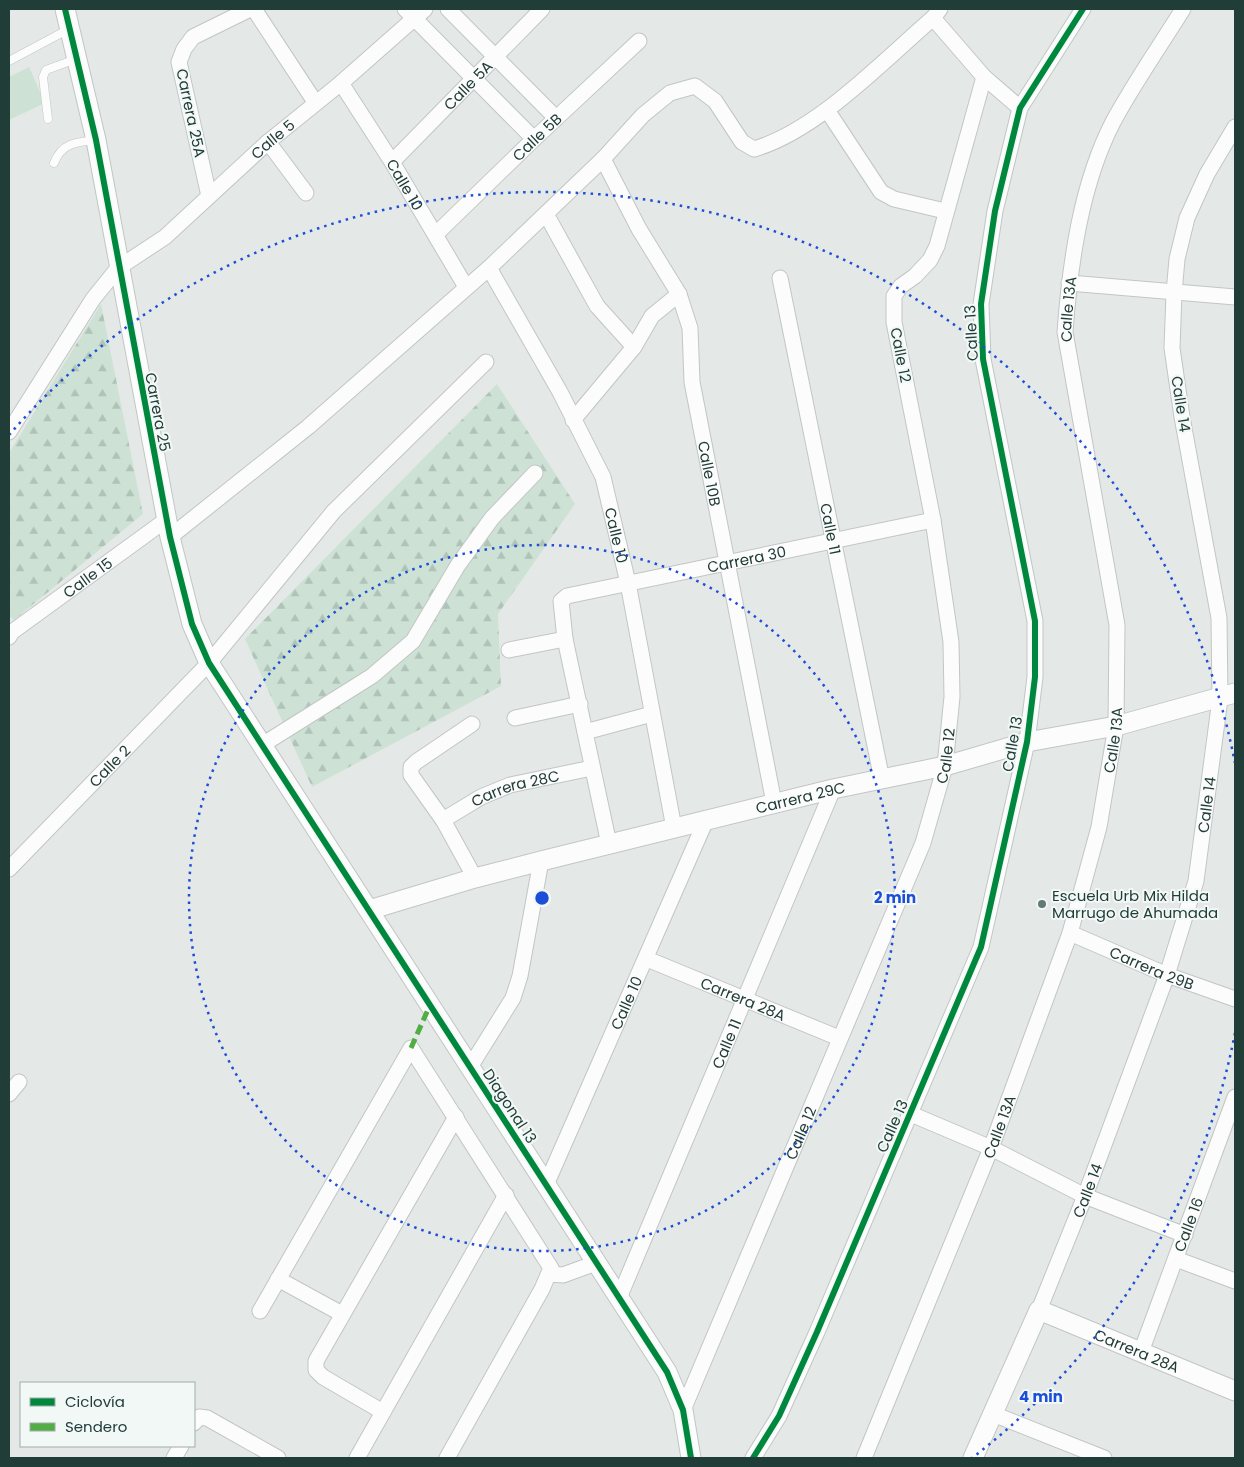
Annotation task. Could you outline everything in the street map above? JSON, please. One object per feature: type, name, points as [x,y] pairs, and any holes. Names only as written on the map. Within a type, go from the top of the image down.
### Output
[{"type":"street","name":"Carrera 25","points":[[66,9],[96,140],[118,268],[168,528],[192,624],[209,663],[283,778]]},
{"type":"street","points":[[252,9],[315,102]]},
{"type":"street","name":"Carrera 25A","points":[[209,196],[179,62],[184,49],[193,37],[252,9]]},
{"type":"street","points":[[448,9],[556,118]]},
{"type":"street","name":"Calle 5A","points":[[392,162],[542,9]]},
{"type":"street","name":"Calle 13","points":[[753,1458],[779,1416],[981,947],[1027,742],[1035,677],[1035,621],[983,359],[981,304],[995,211],[1020,108],[1083,9]]},
{"type":"street","name":"Calle 13A","points":[[864,1458],[991,1148],[1070,933],[1099,826],[1116,726],[1117,625],[1066,332],[1069,283],[1077,236],[1096,162],[1113,122],[1183,9]]},
{"type":"street","points":[[415,12],[473,78],[534,139]]},
{"type":"street","name":"Calle 5","points":[[9,432],[93,299],[118,268],[165,237],[268,142],[315,102],[341,84],[415,12]]},
{"type":"street","points":[[945,211],[894,199],[881,192],[826,110],[936,13],[984,77],[1020,108]]},
{"type":"street","name":"Calle 5B","points":[[436,234],[639,41]]},
{"type":"street","name":"Calle 12","points":[[683,1410],[923,843],[945,766],[952,698],[951,642],[933,520],[894,322],[894,296],[901,286],[915,276],[930,260],[937,246],[945,211],[984,77]]},
{"type":"street","name":"Calle 10","points":[[341,84],[392,162],[466,287]]},
{"type":"street","name":"Calle 15","points":[[10,633],[168,528],[308,427],[489,268],[603,159],[643,115],[670,93],[695,86],[715,101],[742,142],[754,149],[772,144],[826,110]]},
{"type":"street","name":"Calle 14","points":[[973,1458],[1039,1310],[1085,1196],[1167,975],[1196,881],[1228,696],[1219,618],[1172,348],[1174,293],[1177,260],[1187,218],[1207,174],[1235,127]]},
{"type":"street","points":[[268,142],[306,193]]},
{"type":"street","name":"Calle 10B","points":[[603,159],[639,229],[679,294],[690,328],[692,382],[774,803]]},
{"type":"street","points":[[546,214],[598,306],[634,347]]},
{"type":"street","name":"Calle 10","points":[[489,268],[560,392],[603,476],[628,583],[674,828]]},
{"type":"street","name":"Calle 11","points":[[780,278],[882,780]]},
{"type":"street","points":[[1069,283],[1235,297]]},
{"type":"street","points":[[573,420],[634,347],[652,316],[679,294]]},
{"type":"street","name":"Calle 2","points":[[9,868],[209,663],[334,511],[486,362]]},
{"type":"street","points":[[262,745],[372,676],[413,640],[458,565],[492,518],[535,473]]},
{"type":"street","name":"Carrera 30","points":[[564,639],[561,601],[566,596],[933,520]]},
{"type":"street","points":[[509,650],[564,639],[580,704],[609,844]]},
{"type":"street","name":"Carrera 29C","points":[[369,910],[475,878],[609,844],[833,789],[945,766],[1027,742],[1116,726],[1228,696]]},
{"type":"street","points":[[515,718],[580,704]]},
{"type":"street","points":[[585,732],[652,714]]},
{"type":"street","points":[[472,724],[411,767],[411,775],[442,820],[475,878]]},
{"type":"street","name":"Carrera 28C","points":[[442,820],[481,798],[510,785],[592,768]]},
{"type":"street","name":"Diagonal 13","points":[[283,778],[667,1372],[683,1410],[692,1458]]},
{"type":"street","name":"Calle 11","points":[[619,1298],[833,789]]},
{"type":"street","name":"Calle 10","points":[[546,1185],[647,959],[706,820]]},
{"type":"street","points":[[470,1067],[513,998],[520,976],[541,861]]},
{"type":"street","name":"Carrera 29B","points":[[1070,933],[1167,975],[1235,998]]},
{"type":"street","name":"Carrera 28A","points":[[647,959],[839,1038]]},
{"type":"street","points":[[260,1311],[411,1048],[551,1268],[550,1274],[447,1458]]},
{"type":"street","points":[[9,1094],[19,1082]]},
{"type":"street","name":"Calle 16","points":[[1141,1352],[1235,1097]]},
{"type":"street","points":[[910,1114],[991,1148],[1085,1196],[1185,1235]]},
{"type":"street","points":[[383,1412],[323,1377],[316,1370],[316,1361],[456,1116]]},
{"type":"street","points":[[357,1458],[506,1195]]},
{"type":"street","points":[[1176,1258],[1235,1281]]},
{"type":"street","points":[[550,1274],[563,1275],[596,1263]]},
{"type":"street","points":[[278,1279],[342,1314]]},
{"type":"street","name":"Carrera 28A","points":[[1039,1310],[1235,1391]]},
{"type":"street","points":[[993,1414],[1104,1458]]},
{"type":"street","points":[[195,1422],[199,1417],[207,1418],[270,1456]]},
{"type":"street","points":[[174,1458],[180,1447]]},
{"type":"lane","points":[[9,61],[70,28]]},
{"type":"lane","points":[[48,119],[43,77],[46,70],[76,59]]},
{"type":"lane","points":[[54,163],[58,153],[65,146],[75,142],[96,140]]},
{"type":"green space","points":[[29,67],[45,103],[9,120],[9,77]]},
{"type":"green space","points":[[101,304],[143,514],[14,620],[9,616],[9,453]]},
{"type":"green space","points":[[497,384],[575,504],[498,614],[501,686],[312,787],[245,639]]},
{"type":"marked path","points":[[411,1048],[430,1005]]},
{"type":"cycle path","points":[[65,9],[96,140],[170,537],[192,624],[209,663],[667,1372],[683,1410],[691,1458]]},
{"type":"cycle path","points":[[753,1458],[779,1416],[817,1332],[981,947],[1027,742],[1035,677],[1035,621],[983,359],[981,304],[995,211],[1020,108],[1083,9]]},
{"type":"place","name":"Escuela Urb Mix Hilda Marrugo de Ahumada","points":[[1042,904]]}]
